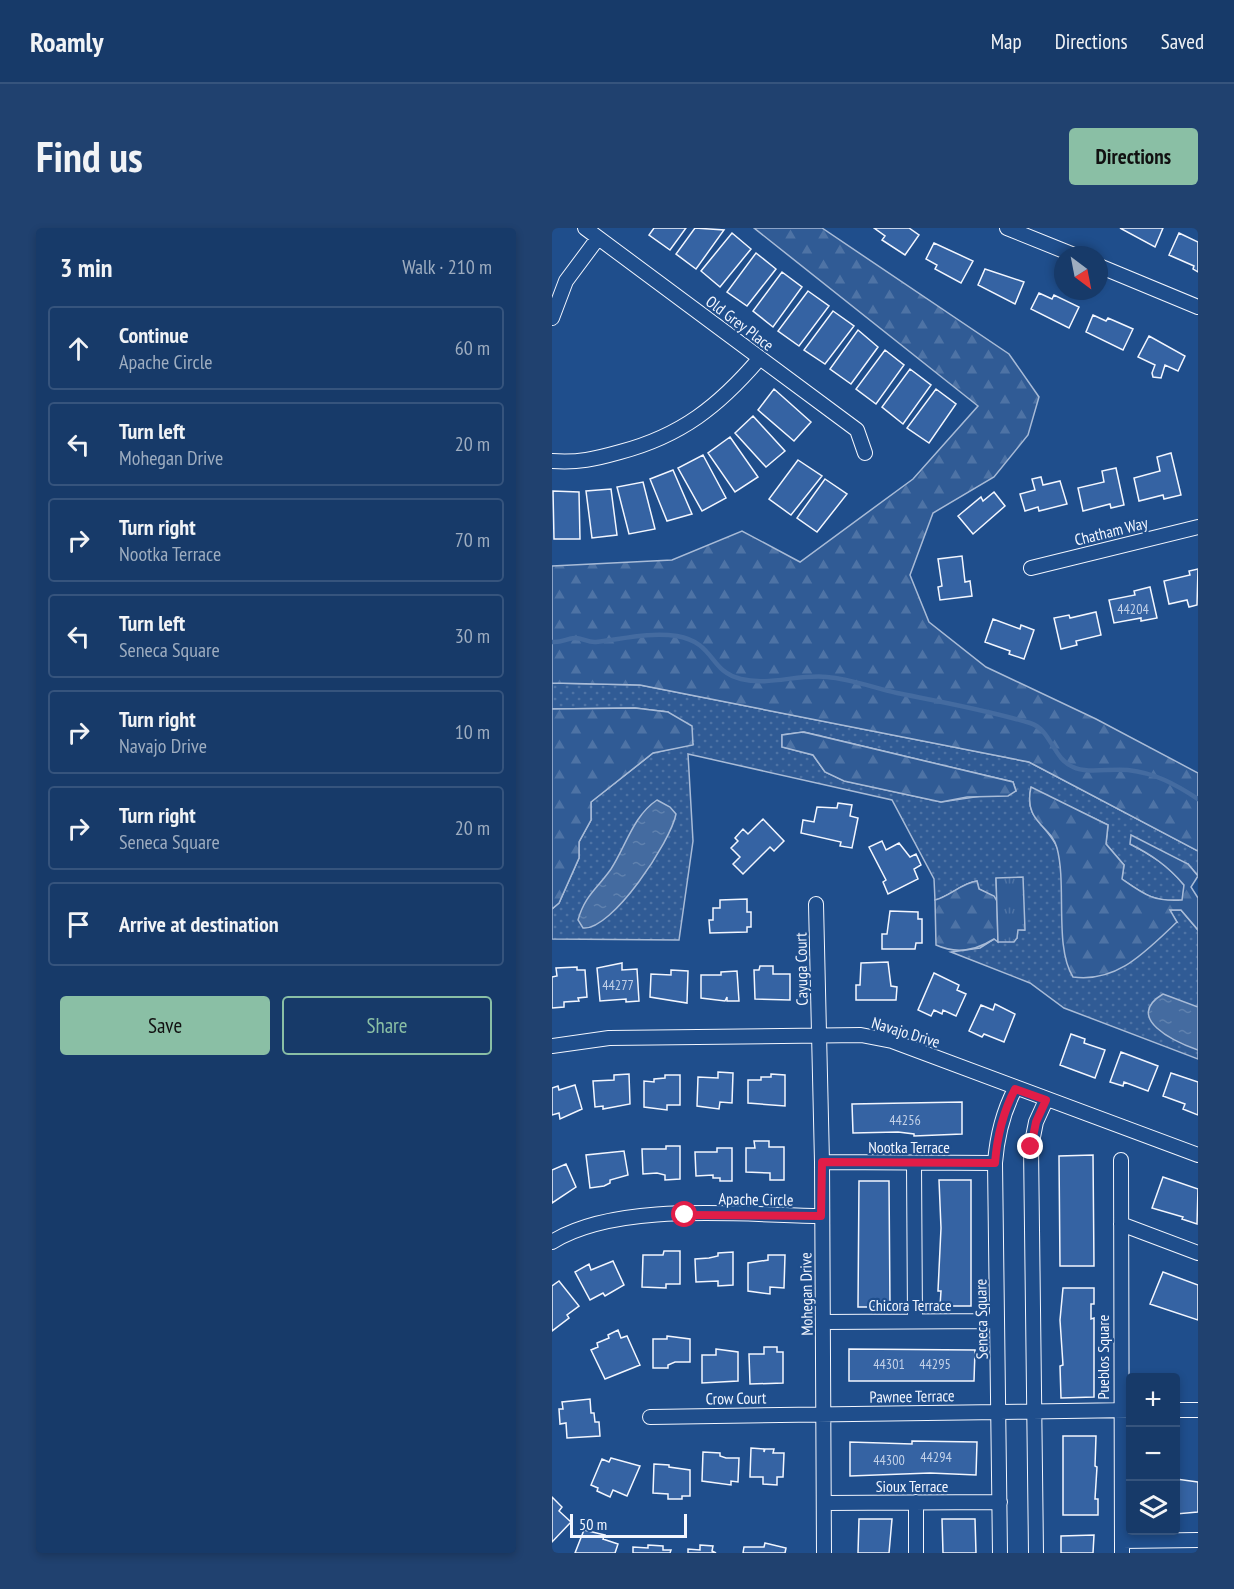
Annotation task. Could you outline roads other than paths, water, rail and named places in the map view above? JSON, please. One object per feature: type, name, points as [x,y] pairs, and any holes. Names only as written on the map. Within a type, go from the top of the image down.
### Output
[{"type":"street","name":"Old Grey Place","points":[[585,228],[857,430],[864,453]]},
{"type":"street","points":[[1007,228],[1054,247]]},
{"type":"street","points":[[552,318],[566,281],[598,238]]},
{"type":"street","points":[[1108,270],[1198,307]]},
{"type":"street","points":[[552,461],[579,463],[653,444],[696,421],[736,386],[760,358]]},
{"type":"street","name":"Chatham Way","points":[[1031,568],[1198,526]]},
{"type":"street","name":"Cayuga Court","points":[[816,903],[819,1035]]},
{"type":"street","name":"Mohegan Drive","points":[[819,1035],[824,1553]]},
{"type":"street","name":"Navajo Drive","points":[[552,1046],[609,1038],[861,1035],[892,1041],[1015,1089],[1198,1155]]},
{"type":"street","name":"Seneca Square","points":[[1000,1553],[1000,1412],[995,1163],[997,1142],[1007,1105],[1015,1089]]},
{"type":"street","points":[[1036,1553],[1031,1147],[1036,1122],[1046,1100]]},
{"type":"street","name":"Pueblos Square","points":[[1121,1160],[1125,1410],[1122,1547]]},
{"type":"street","name":"Nootka Terrace","points":[[822,1162],[995,1163]]},
{"type":"street","points":[[914,1164],[915,1321]]},
{"type":"street","name":"Apache Circle","points":[[552,1242],[584,1227],[615,1219],[685,1215],[821,1216]]},
{"type":"street","points":[[1121,1224],[1198,1253]]},
{"type":"street","name":"Chicora Terrace","points":[[823,1322],[997,1321]]},
{"type":"street","name":"Pawnee Terrace","points":[[824,1413],[1125,1410]]},
{"type":"street","points":[[1180,1410],[1198,1410]]},
{"type":"street","name":"Crow Court","points":[[650,1417],[824,1413]]},
{"type":"street","points":[[916,1502],[916,1553]]},
{"type":"street","name":"Sioux Terrace","points":[[824,1503],[1000,1502]]},
{"type":"street","points":[[1122,1547],[1198,1540]]},
{"type":"water","points":[[657,800],[670,807],[676,814],[663,844],[652,863],[624,900],[595,925],[583,928],[578,920],[584,904],[611,869],[642,814]]},
{"type":"water","points":[[1163,994],[1198,1007],[1198,1050],[1166,1035],[1150,1020],[1148,1012],[1152,1003]]},
{"type":"waterway","points":[[552,642],[574,638],[593,642],[646,635],[677,636],[699,645],[723,670],[741,679],[762,681],[816,677],[836,678],[1030,723],[1043,731],[1061,758],[1073,767],[1086,770],[1138,771],[1173,784],[1198,799]]}]
